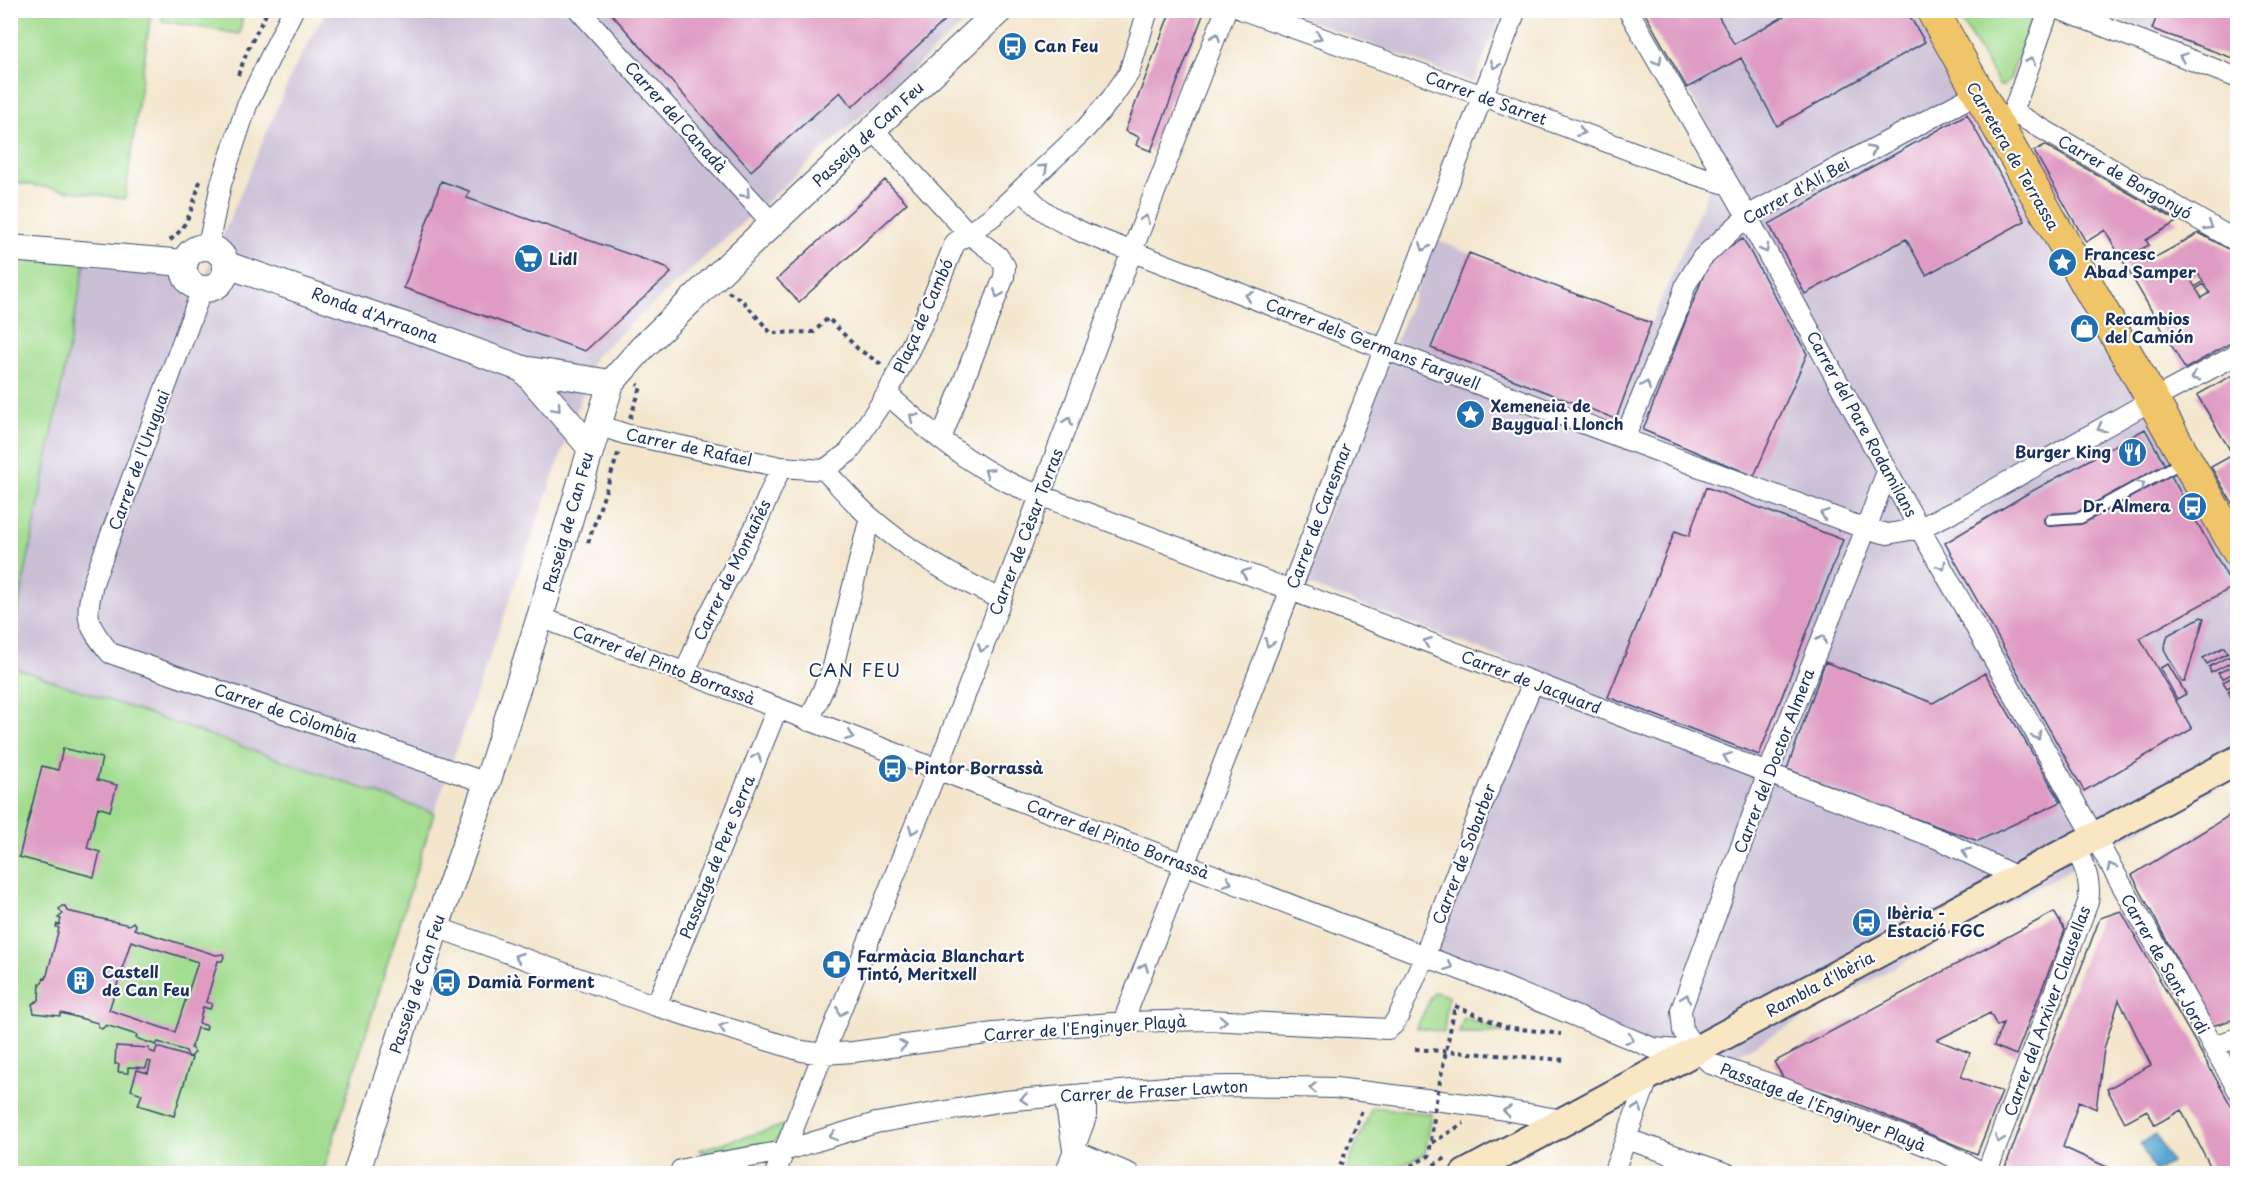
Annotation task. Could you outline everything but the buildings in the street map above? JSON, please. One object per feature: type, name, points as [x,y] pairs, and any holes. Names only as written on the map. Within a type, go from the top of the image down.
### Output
[{"type":"main road","name":"Carretera de Terrassa","points":[[1932,10],[1978,93],[2007,123],[2152,400],[2238,551]]},
{"type":"main road","name":"Rambla d'Ibèria","points":[[1465,1173],[2238,760]]},
{"type":"street","points":[[226,265],[224,279],[216,286],[201,289],[190,283],[186,277],[184,263],[190,252],[200,246],[208,246],[220,184],[247,105],[293,10]]},
{"type":"street","name":"Carrer del Canadà","points":[[579,10],[772,223]]},
{"type":"street","name":"Passeig de Can Feu","points":[[356,1173],[436,927],[487,783],[611,383],[642,348],[710,282],[1000,10]]},
{"type":"street","name":"Plaça de Cambó","points":[[825,470],[849,452],[887,394],[922,324],[955,243],[993,216],[1086,128],[1111,99],[1129,73],[1148,10]]},
{"type":"street","name":"Carrer de Cèsar Torras","points":[[824,1054],[937,770],[1132,251],[1226,10]]},
{"type":"street","name":"Carrer de Sarret","points":[[1243,10],[1729,186]]},
{"type":"street","name":"Carrer de Caresmar","points":[[1123,1022],[1516,10]]},
{"type":"street","name":"Carrer del Pare Rodamilans","points":[[1628,10],[1747,216],[1920,528],[2085,842]]},
{"type":"street","points":[[2007,123],[2049,10]]},
{"type":"street","points":[[2061,10],[2238,78]]},
{"type":"street","name":"Carrer d'Alí Bei","points":[[1624,439],[1675,317],[1686,284],[1702,258],[1747,216],[1978,93]]},
{"type":"street","name":"Carrer de Borgonyó","points":[[2007,123],[2238,242]]},
{"type":"street","points":[[872,129],[968,233],[998,256],[1005,266],[1004,277],[941,439]]},
{"type":"street","name":"Carrer dels Germans Farguell","points":[[1022,189],[1053,219],[1084,233],[1384,349],[1866,529],[1888,534],[1920,528]]},
{"type":"street","name":"Ronda d'Arraona","points":[[208,246],[223,255],[226,265],[406,326],[523,369],[611,383]]},
{"type":"street","points":[[10,248],[184,263]]},
{"type":"street","name":"Carrer de l'Uruguai","points":[[93,632],[87,611],[93,583],[201,289]]},
{"type":"street","points":[[1920,528],[2238,354]]},
{"type":"street","name":"Ronda d'Arraona","points":[[523,369],[594,436]]},
{"type":"street","name":"Carrer de Jacquard","points":[[887,394],[941,439],[996,477],[1941,840],[2019,878]]},
{"type":"street","name":"Carrer de Rafael","points":[[594,436],[625,434],[781,467],[825,470]]},
{"type":"street","name":"Carrer de Montañés","points":[[685,673],[705,621],[755,527],[781,467]]},
{"type":"street","points":[[825,470],[870,517],[924,557],[974,587],[1001,599]]},
{"type":"street","name":"Carrer del Doctor Almera","points":[[1696,1051],[1683,1031],[1681,1010],[1768,773],[1887,471]]},
{"type":"street","points":[[809,721],[833,667],[870,517]]},
{"type":"street","name":"Carrer del Pinto Borrassà","points":[[540,617],[1424,957],[1653,1048],[1696,1051]]},
{"type":"street","name":"Carrer de Còlombia","points":[[93,632],[110,653],[487,783]]},
{"type":"street","name":"Carrer de Sobarber","points":[[1393,1025],[1424,957],[1533,682]]},
{"type":"street","name":"Passatge de Pere Serra","points":[[656,1006],[777,709]]},
{"type":"street","name":"Carrer de Sant Jordi","points":[[2085,842],[2238,1090]]},
{"type":"street","name":"Carrer del Arxiver Clausellas","points":[[1985,1173],[2088,902],[2090,890],[2085,842]]},
{"type":"street","name":"Carrer de l'Enginyer Playà","points":[[436,927],[656,1006],[802,1051],[824,1054],[994,1033],[1123,1022],[1219,1020],[1383,1029],[1393,1025]]},
{"type":"street","points":[[2212,1046],[2238,1038]]},
{"type":"street","name":"Passatge de l'Enginyer Playà","points":[[1696,1051],[1711,1064],[1788,1090],[1947,1154],[1985,1173]]},
{"type":"street","points":[[774,1173],[824,1054]]},
{"type":"street","points":[[1613,1173],[1649,1076]]},
{"type":"street","name":"Carrer de Fraser Lawton","points":[[680,1172],[784,1151],[876,1123],[1004,1101],[1167,1088],[1234,1086],[1336,1088],[1474,1105],[1564,1120]]},
{"type":"street","points":[[1065,1173],[1086,1118],[1086,1104],[1082,1094]]},
{"type":"street","points":[[1627,1139],[1728,1173]]},
{"type":"street","points":[[1073,1150],[1130,1173]]},
{"type":"lane","points":[[2050,520],[2080,518],[2186,460]]},
{"type":"path","points":[[710,282],[742,300],[771,333],[814,332],[828,318],[858,349],[897,374]]},
{"type":"path","points":[[1395,1173],[1429,1156],[1434,1111],[1455,1006],[1505,1027],[1561,1034]]},
{"type":"path","points":[[1415,1049],[1566,1060]]},
{"type":"path","points":[[1337,1173],[1369,1092]]},
{"type":"path","points":[[1432,1144],[1452,1131]]},
{"type":"shaded area","points":[[326,11],[977,11],[593,358],[584,390],[434,813],[11,666],[11,647],[85,263],[203,281],[293,71]]},
{"type":"shaded area","points":[[1284,11],[1502,11],[1474,83]]},
{"type":"shaded area","points":[[1643,11],[1914,11],[2237,563],[2237,776],[1712,1069],[1432,963],[1537,671],[1301,582],[1436,240],[1651,323],[1724,154]]},
{"type":"shaded area","points":[[2083,11],[2237,11],[2237,60],[2152,29]]},
{"type":"green space","points":[[11,10],[151,11],[125,199],[11,182]]},
{"type":"green space","points":[[163,10],[243,11],[240,34],[162,21]]},
{"type":"green space","points":[[1956,11],[2007,11],[2031,20],[2010,79],[2003,86],[2000,86]]},
{"type":"green space","points":[[11,257],[85,263],[11,647]]},
{"type":"green space","points":[[10,666],[434,813],[323,1173],[11,1173]]},
{"type":"green space","points":[[1434,992],[1448,996],[1444,1032],[1416,1028]]},
{"type":"green space","points":[[1464,1017],[1504,1033],[1459,1033]]},
{"type":"green space","points":[[1372,1107],[1432,1114],[1425,1154],[1385,1173],[1345,1173]]},
{"type":"green space","points":[[789,1124],[757,1164],[747,1167],[699,1150]]},
{"type":"water","points":[[2156,1135],[2171,1163],[2155,1172],[2140,1144]]},
{"type":"place","name":"Can Feu","points":[[1013,46]]},
{"type":"place","name":"Lidl","points":[[528,259]]},
{"type":"place","name":"Francesc Abad Samper","points":[[2063,263]]},
{"type":"place","name":"Recambios del Camión","points":[[2084,328]]},
{"type":"place","name":"Xemeneia de Baygual i Llonch","points":[[1470,415]]},
{"type":"place","name":"Burger King","points":[[2132,452]]},
{"type":"place","name":"Dr. Almera","points":[[2192,506]]},
{"type":"place","name":"Pintor Borrassà","points":[[893,768]]},
{"type":"place","name":"Ibèria - Estació FGC","points":[[1866,922]]},
{"type":"place","name":"Farmàcia Blanchart Tintó, Meritxell","points":[[836,965]]},
{"type":"place","name":"Castell de Can Feu","points":[[81,981]]},
{"type":"place","name":"Damià Forment","points":[[446,982]]},
{"type":"district","name":"CAN FEU","points":[[855,671]]}]
